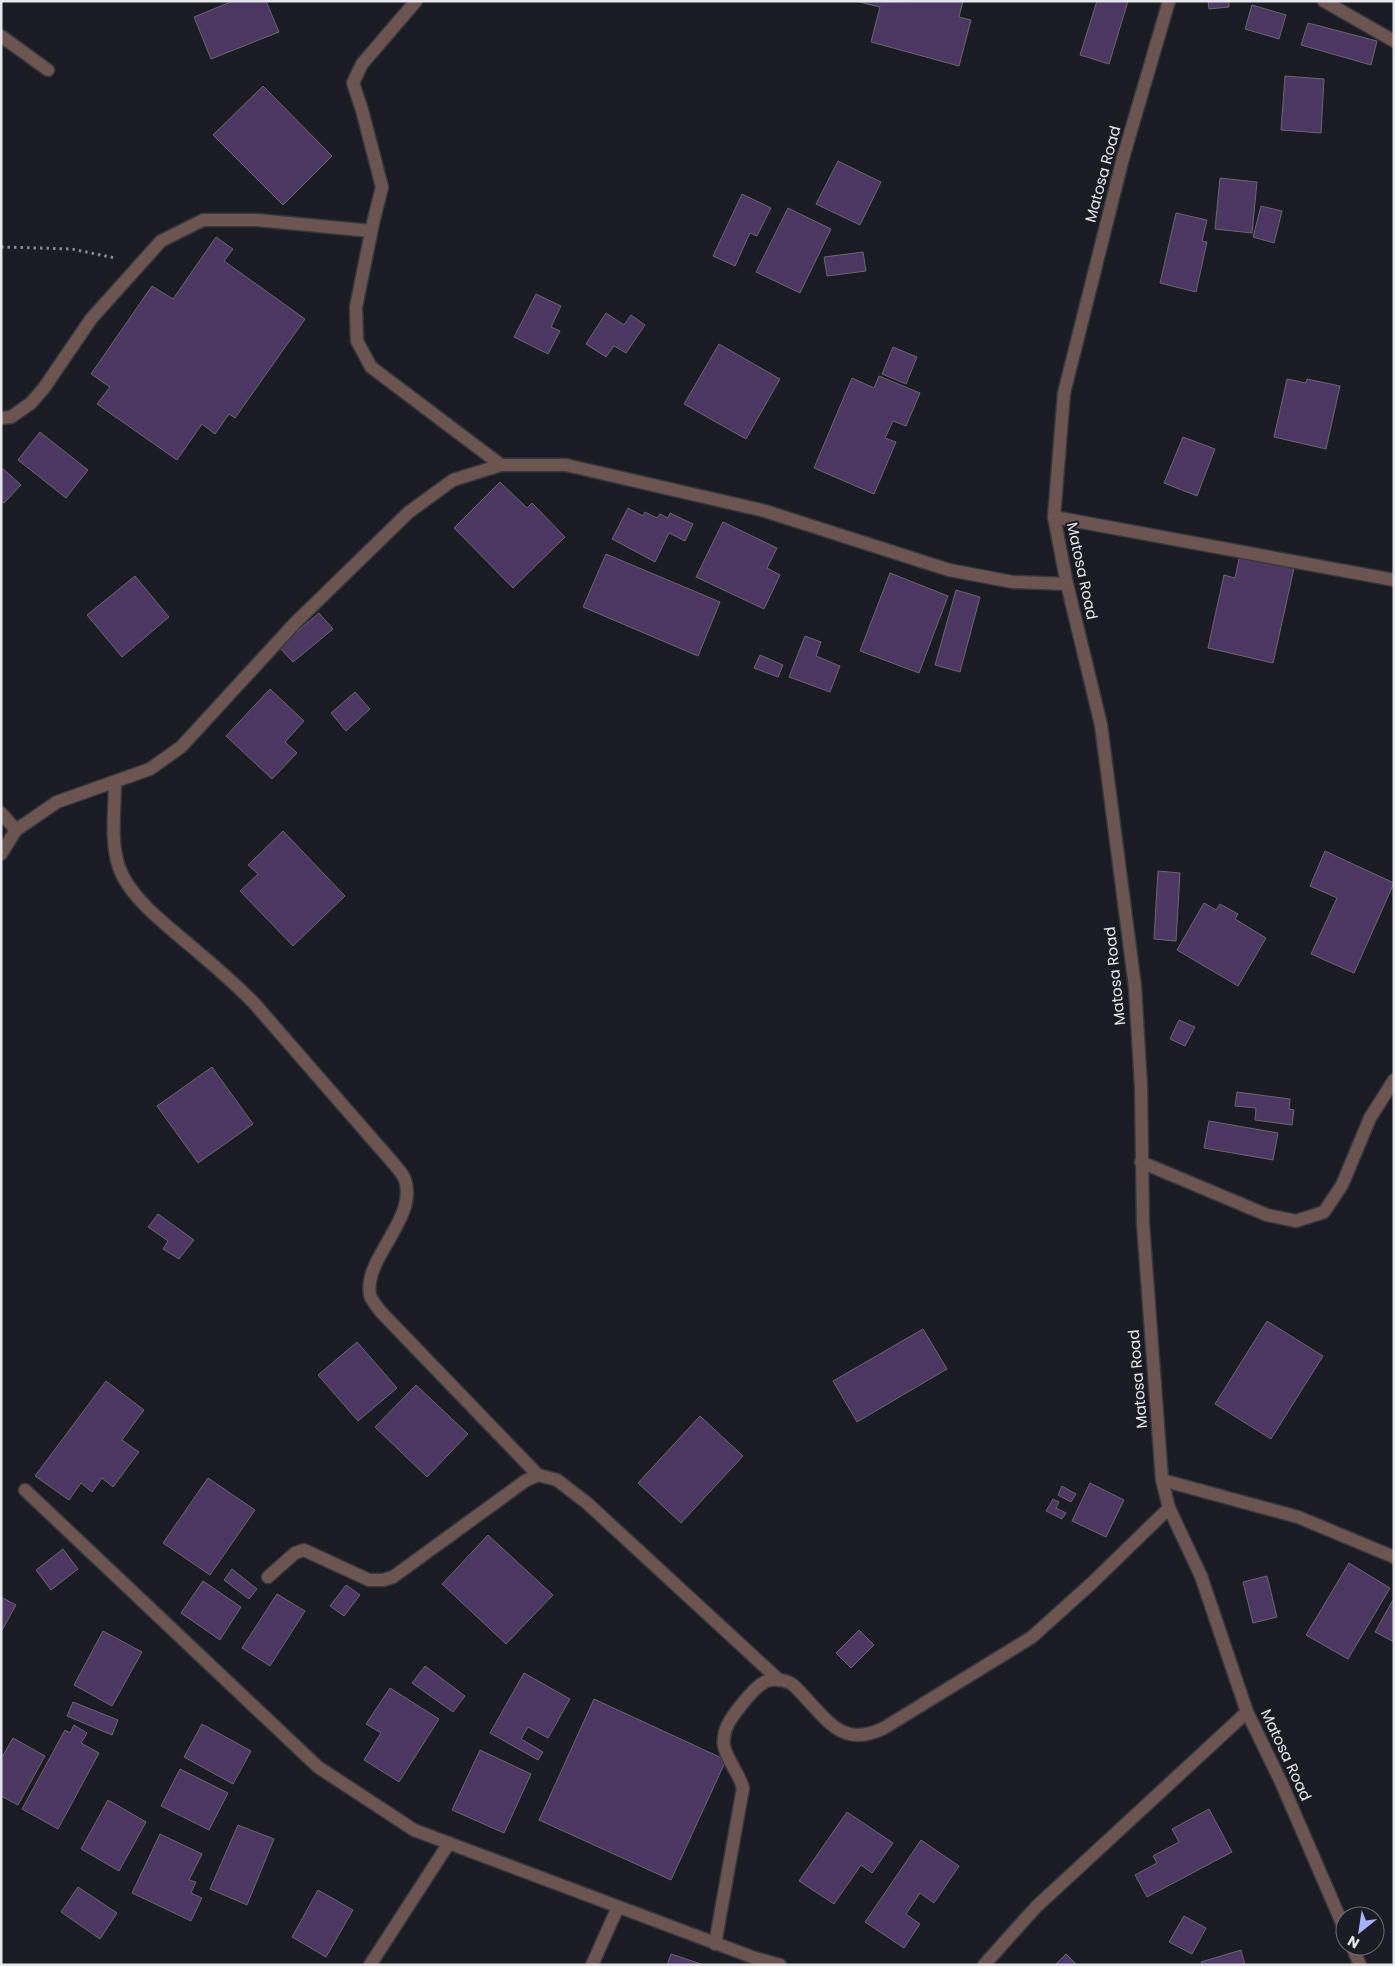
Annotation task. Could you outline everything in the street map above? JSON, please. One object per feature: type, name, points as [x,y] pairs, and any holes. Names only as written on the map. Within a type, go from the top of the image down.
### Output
[{"type":"street","points":[[416,1],[362,64],[353,83],[382,187],[356,307],[357,341],[371,367],[501,465]]},
{"type":"street","name":"Matosa Road","points":[[1169,1],[1123,158],[1064,393],[1054,517],[1101,725],[1135,987],[1141,1086],[1141,1162],[1149,1313],[1162,1480],[1169,1508],[1201,1576],[1248,1712],[1281,1782],[1335,1907]]},
{"type":"street","points":[[1324,1],[1394,41]]},
{"type":"street","points":[[1,36],[48,70]]},
{"type":"street","points":[[1,418],[11,417],[30,403],[44,388],[91,319],[161,241],[203,220],[257,220],[371,231]]},
{"type":"street","points":[[1,854],[16,830],[57,802],[150,769],[181,747],[295,623],[409,512],[453,480],[501,465],[566,465],[765,511],[949,570],[1013,582],[1068,584]]},
{"type":"street","points":[[1054,517],[1394,580]]},
{"type":"street","points":[[115,782],[115,843],[119,867],[130,888],[156,916],[231,980],[253,1002],[405,1179],[407,1194],[404,1211],[371,1276],[370,1296],[380,1311],[538,1475],[557,1480],[587,1503],[779,1680]]},
{"type":"street","points":[[1,813],[16,830]]},
{"type":"street","points":[[1141,1162],[1267,1215],[1296,1221],[1324,1212],[1342,1184],[1370,1118],[1394,1080]]},
{"type":"street","points":[[268,1577],[295,1552],[304,1550],[369,1580],[384,1580],[393,1577],[525,1481],[538,1475]]},
{"type":"street","points":[[1162,1480],[1298,1517],[1394,1557]]},
{"type":"street","points":[[25,1490],[318,1767],[414,1830],[715,1944],[780,1965]]},
{"type":"street","points":[[715,1944],[743,1788],[741,1779],[724,1746],[725,1734],[728,1724],[756,1689],[764,1682],[779,1680],[790,1682],[841,1732],[856,1736],[869,1735],[884,1728],[1032,1637],[1093,1582],[1169,1508]]},
{"type":"street","points":[[982,1964],[1036,1907],[1248,1712]]},
{"type":"street","points":[[370,1965],[449,1843]]},
{"type":"street","points":[[592,1965],[618,1907]]},
{"type":"path","points":[[1,246],[72,249],[140,264]]},
{"type":"building","points":[[233,1],[266,1],[279,32],[211,59],[194,17]]},
{"type":"building","points":[[963,1],[959,17],[971,20],[959,66],[871,42],[880,7],[859,2]]},
{"type":"building","points":[[1097,1],[1128,1],[1109,64],[1080,55]]},
{"type":"building","points":[[1208,1],[1229,1],[1229,7],[1209,9]]},
{"type":"building","points":[[1252,5],[1286,15],[1279,39],[1245,29]]},
{"type":"building","points":[[1308,23],[1377,41],[1371,65],[1301,45]]},
{"type":"building","points":[[1285,76],[1324,79],[1321,133],[1281,130]]},
{"type":"building","points":[[263,86],[332,156],[283,205],[213,135]]},
{"type":"building","points":[[838,161],[881,182],[860,225],[816,204]]},
{"type":"building","points":[[1220,178],[1257,182],[1252,233],[1215,229]]},
{"type":"building","points":[[742,194],[771,208],[757,236],[750,233],[735,266],[713,256]]},
{"type":"building","points":[[1261,206],[1282,211],[1274,243],[1253,237]]},
{"type":"building","points":[[788,208],[831,229],[800,293],[756,272]]},
{"type":"building","points":[[1176,213],[1207,220],[1202,241],[1207,242],[1196,292],[1160,283]]},
{"type":"building","points":[[216,237],[233,249],[224,261],[305,319],[235,418],[229,414],[215,434],[202,424],[177,460],[97,404],[110,387],[91,374],[152,286],[173,299]]},
{"type":"building","points":[[863,252],[866,271],[827,276],[824,257]]},
{"type":"building","points":[[536,294],[561,306],[551,327],[560,331],[548,354],[514,337]]},
{"type":"building","points":[[606,313],[624,325],[631,315],[645,325],[626,353],[614,346],[606,357],[586,344]]},
{"type":"building","points":[[719,344],[780,379],[746,439],[684,404]]},
{"type":"building","points":[[893,347],[917,357],[906,384],[882,374]]},
{"type":"building","points":[[879,376],[920,393],[906,426],[893,421],[885,438],[896,442],[874,494],[814,468],[852,378],[874,388]]},
{"type":"building","points":[[1287,379],[1306,383],[1307,379],[1340,386],[1326,449],[1274,437]]},
{"type":"building","points":[[40,432],[88,470],[66,498],[18,460]]},
{"type":"building","points":[[1183,437],[1215,449],[1197,496],[1164,483]]},
{"type":"building","points":[[1,467],[21,485],[4,503],[1,501]]},
{"type":"building","points":[[500,482],[527,508],[532,503],[565,537],[513,588],[454,528]]},
{"type":"building","points":[[628,508],[643,516],[645,512],[657,518],[660,514],[668,518],[670,513],[693,524],[685,541],[669,533],[655,562],[612,539]]},
{"type":"building","points":[[723,522],[777,548],[767,568],[780,575],[764,609],[696,577]]},
{"type":"building","points":[[606,554],[720,602],[698,656],[583,607]]},
{"type":"building","points":[[1240,555],[1294,568],[1273,663],[1208,648],[1224,575],[1235,578]]},
{"type":"building","points":[[890,573],[948,596],[919,673],[860,651]]},
{"type":"building","points":[[135,576],[169,617],[122,657],[87,615]]},
{"type":"building","points":[[956,590],[980,597],[960,672],[935,665]]},
{"type":"building","points":[[319,613],[333,629],[293,662],[279,647]]},
{"type":"building","points":[[805,636],[821,642],[816,656],[840,666],[830,692],[789,677]]},
{"type":"building","points":[[760,655],[783,665],[778,677],[754,668]]},
{"type":"building","points":[[270,689],[304,721],[285,742],[297,753],[272,779],[226,736]]},
{"type":"building","points":[[355,692],[370,709],[346,731],[331,713]]},
{"type":"building","points":[[283,831],[345,896],[293,946],[240,891],[258,874],[248,865]]},
{"type":"building","points":[[1325,851],[1394,883],[1354,973],[1311,954],[1337,898],[1310,886]]},
{"type":"building","points":[[1158,871],[1180,873],[1176,941],[1154,939]]},
{"type":"building","points":[[1204,903],[1216,910],[1220,904],[1238,914],[1235,919],[1266,938],[1238,986],[1177,950]]},
{"type":"building","points":[[1179,1020],[1195,1027],[1185,1046],[1170,1039]]},
{"type":"building","points":[[212,1067],[253,1124],[198,1163],[157,1106]]},
{"type":"building","points":[[1237,1092],[1290,1099],[1289,1109],[1294,1110],[1292,1125],[1255,1120],[1256,1108],[1235,1106]]},
{"type":"building","points":[[1209,1121],[1278,1133],[1273,1160],[1204,1148]]},
{"type":"building","points":[[158,1214],[194,1240],[179,1259],[163,1249],[168,1241],[148,1227]]},
{"type":"building","points":[[1267,1321],[1323,1356],[1271,1439],[1215,1404]]},
{"type":"building","points":[[923,1329],[947,1369],[857,1422],[833,1381]]},
{"type":"building","points":[[357,1342],[397,1388],[358,1421],[318,1375]]},
{"type":"building","points":[[106,1381],[144,1410],[122,1440],[139,1452],[113,1487],[102,1478],[92,1492],[81,1483],[69,1500],[35,1476]]},
{"type":"building","points":[[416,1385],[468,1434],[427,1477],[375,1427]]},
{"type":"building","points":[[700,1416],[743,1456],[681,1523],[638,1483]]},
{"type":"building","points":[[208,1478],[255,1510],[210,1575],[163,1543]]},
{"type":"building","points":[[1090,1483],[1124,1500],[1106,1537],[1072,1521]]},
{"type":"building","points":[[1062,1486],[1076,1494],[1071,1502],[1058,1495]]},
{"type":"building","points":[[1053,1499],[1059,1502],[1056,1508],[1066,1513],[1062,1519],[1046,1511]]},
{"type":"building","points":[[488,1535],[553,1595],[506,1644],[442,1584]]},
{"type":"building","points":[[63,1549],[78,1569],[51,1590],[36,1570]]},
{"type":"building","points":[[1349,1563],[1390,1588],[1348,1659],[1306,1635]]},
{"type":"building","points":[[232,1569],[257,1589],[249,1599],[224,1580]]},
{"type":"building","points":[[1267,1576],[1277,1617],[1253,1623],[1243,1582]]},
{"type":"building","points":[[203,1581],[241,1607],[220,1640],[181,1613]]},
{"type":"building","points":[[346,1585],[360,1595],[344,1616],[330,1606]]},
{"type":"building","points":[[277,1594],[305,1611],[270,1666],[242,1648]]},
{"type":"building","points":[[1,1597],[16,1605],[1,1632]]},
{"type":"building","points":[[1394,1598],[1394,1642],[1375,1632]]},
{"type":"building","points":[[859,1630],[874,1645],[851,1668],[836,1653]]},
{"type":"building","points":[[103,1631],[142,1652],[112,1706],[74,1685]]},
{"type":"building","points":[[425,1666],[465,1696],[453,1712],[412,1683]]},
{"type":"building","points":[[524,1673],[570,1699],[548,1738],[528,1727],[521,1739],[543,1752],[538,1760],[490,1733]]},
{"type":"building","points":[[390,1688],[439,1719],[399,1782],[364,1760],[381,1733],[366,1724]]},
{"type":"building","points":[[594,1699],[726,1760],[671,1880],[539,1820]]},
{"type":"building","points":[[73,1702],[118,1720],[112,1735],[67,1716]]},
{"type":"building","points":[[202,1724],[251,1751],[233,1784],[184,1757]]},
{"type":"building","points":[[74,1725],[87,1733],[81,1743],[99,1753],[58,1829],[22,1809],[65,1730],[70,1733]]},
{"type":"building","points":[[13,1738],[45,1756],[18,1805],[1,1796],[1,1759]]},
{"type":"building","points":[[480,1750],[531,1774],[504,1833],[452,1810]]},
{"type":"building","points":[[180,1769],[228,1793],[209,1830],[161,1806]]},
{"type":"building","points":[[108,1800],[146,1822],[119,1871],[81,1849]]},
{"type":"building","points":[[1209,1809],[1232,1852],[1147,1897],[1135,1875],[1157,1863],[1153,1856],[1179,1842],[1172,1829]]},
{"type":"building","points":[[847,1812],[893,1843],[872,1873],[861,1865],[834,1904],[799,1881]]},
{"type":"building","points":[[238,1825],[274,1839],[247,1905],[210,1889]]},
{"type":"building","points":[[160,1834],[202,1854],[189,1880],[196,1882],[191,1893],[202,1898],[191,1921],[132,1893]]},
{"type":"building","points":[[921,1840],[959,1866],[934,1903],[920,1893],[906,1914],[920,1924],[904,1948],[865,1922]]},
{"type":"building","points":[[78,1887],[117,1913],[100,1939],[61,1912]]},
{"type":"building","points":[[318,1890],[353,1910],[326,1957],[292,1937]]},
{"type":"building","points":[[1184,1916],[1206,1928],[1192,1954],[1169,1942]]},
{"type":"building","points":[[1241,1950],[1245,1965],[1202,1965],[1201,1962]]},
{"type":"building","points":[[671,1954],[704,1965],[667,1965]]},
{"type":"building","points":[[1066,1954],[1077,1965],[1055,1965]]}]
